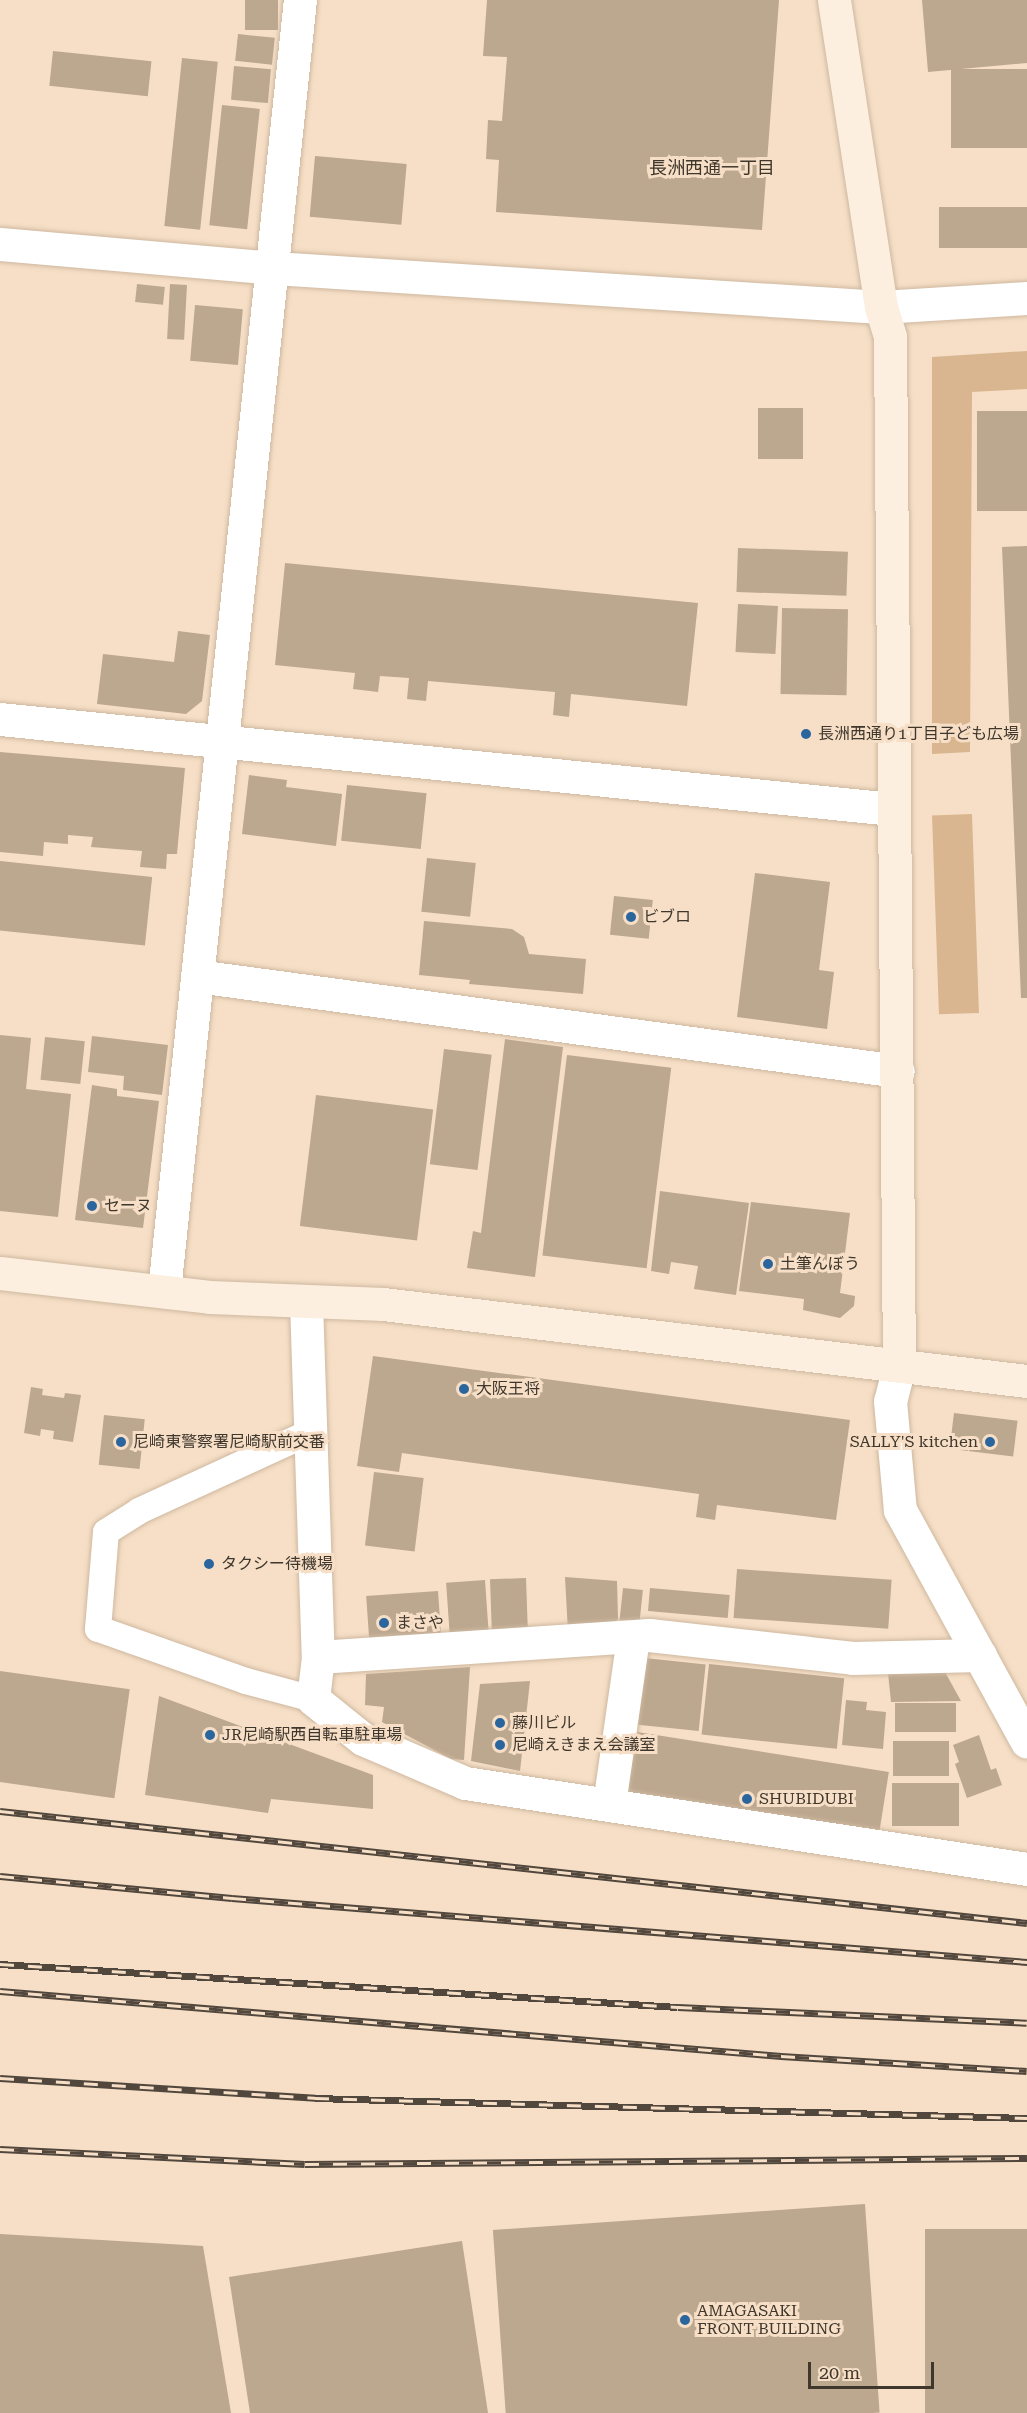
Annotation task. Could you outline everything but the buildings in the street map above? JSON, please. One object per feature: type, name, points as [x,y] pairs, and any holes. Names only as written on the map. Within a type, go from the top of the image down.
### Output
[{"type":"street","points":[[164,1291],[220,744],[274,268],[300,0]]},
{"type":"street","points":[[834,0],[881,307],[890,337],[892,809],[898,1071],[899,1366],[890,1401],[900,1510],[1027,1742]]},
{"type":"street","points":[[0,244],[274,268],[881,307],[1027,298]]},
{"type":"street","points":[[0,719],[220,744],[892,809]]},
{"type":"street","points":[[197,976],[898,1071]]},
{"type":"street","points":[[0,1273],[164,1291],[306,1302],[383,1304],[1027,1381]]},
{"type":"street","points":[[306,1302],[313,1431],[318,1657],[313,1699],[363,1739],[465,1783],[1027,1869]]},
{"type":"street","points":[[318,1657],[633,1638],[649,1635],[853,1658],[980,1655]]},
{"type":"street","points":[[609,1804],[633,1638]]},
{"type":"lane","points":[[313,1431],[139,1511],[106,1532],[98,1629],[246,1681],[313,1699]]},
{"type":"shaded area","points":[[1027,351],[1027,389],[972,392],[970,752],[932,754],[932,357]]},
{"type":"shaded area","points":[[972,814],[979,1013],[939,1014],[932,815]]},
{"type":"railway","points":[[0,1811],[1027,1923]]},
{"type":"railway","points":[[0,1876],[232,1898],[1027,1962]]},
{"type":"railway","points":[[0,1964],[678,2007],[1027,2023]]},
{"type":"railway","points":[[0,1991],[781,2056],[1027,2071]]},
{"type":"railway","points":[[0,2078],[315,2098],[1027,2118]]},
{"type":"railway","points":[[0,2149],[305,2164],[1027,2158]]},
{"type":"place","name":"長洲西通り1丁目子ども広場","points":[[806,734]]},
{"type":"place","name":"ビブロ","points":[[631,917]]},
{"type":"place","name":"セーヌ","points":[[92,1206]]},
{"type":"place","name":"土筆んぼう","points":[[768,1264]]},
{"type":"place","name":"大阪王将","points":[[464,1389]]},
{"type":"place","name":"尼崎東警察署尼崎駅前交番","points":[[121,1442]]},
{"type":"place","name":"SALLY'S kitchen","points":[[990,1442]]},
{"type":"place","name":"タクシー待機場","points":[[209,1564]]},
{"type":"place","name":"まさや","points":[[384,1623]]},
{"type":"place","name":"藤川ビル","points":[[500,1723]]},
{"type":"place","name":"JR尼崎駅西自転車駐車場","points":[[210,1735]]},
{"type":"place","name":"尼崎えきまえ会議室","points":[[500,1745]]},
{"type":"place","name":"SHUBIDUBI","points":[[747,1799]]},
{"type":"place","name":"AMAGASAKI FRONT BUILDING","points":[[685,2320]]},
{"type":"district","name":"長洲西通一丁目","points":[[712,168]]}]
